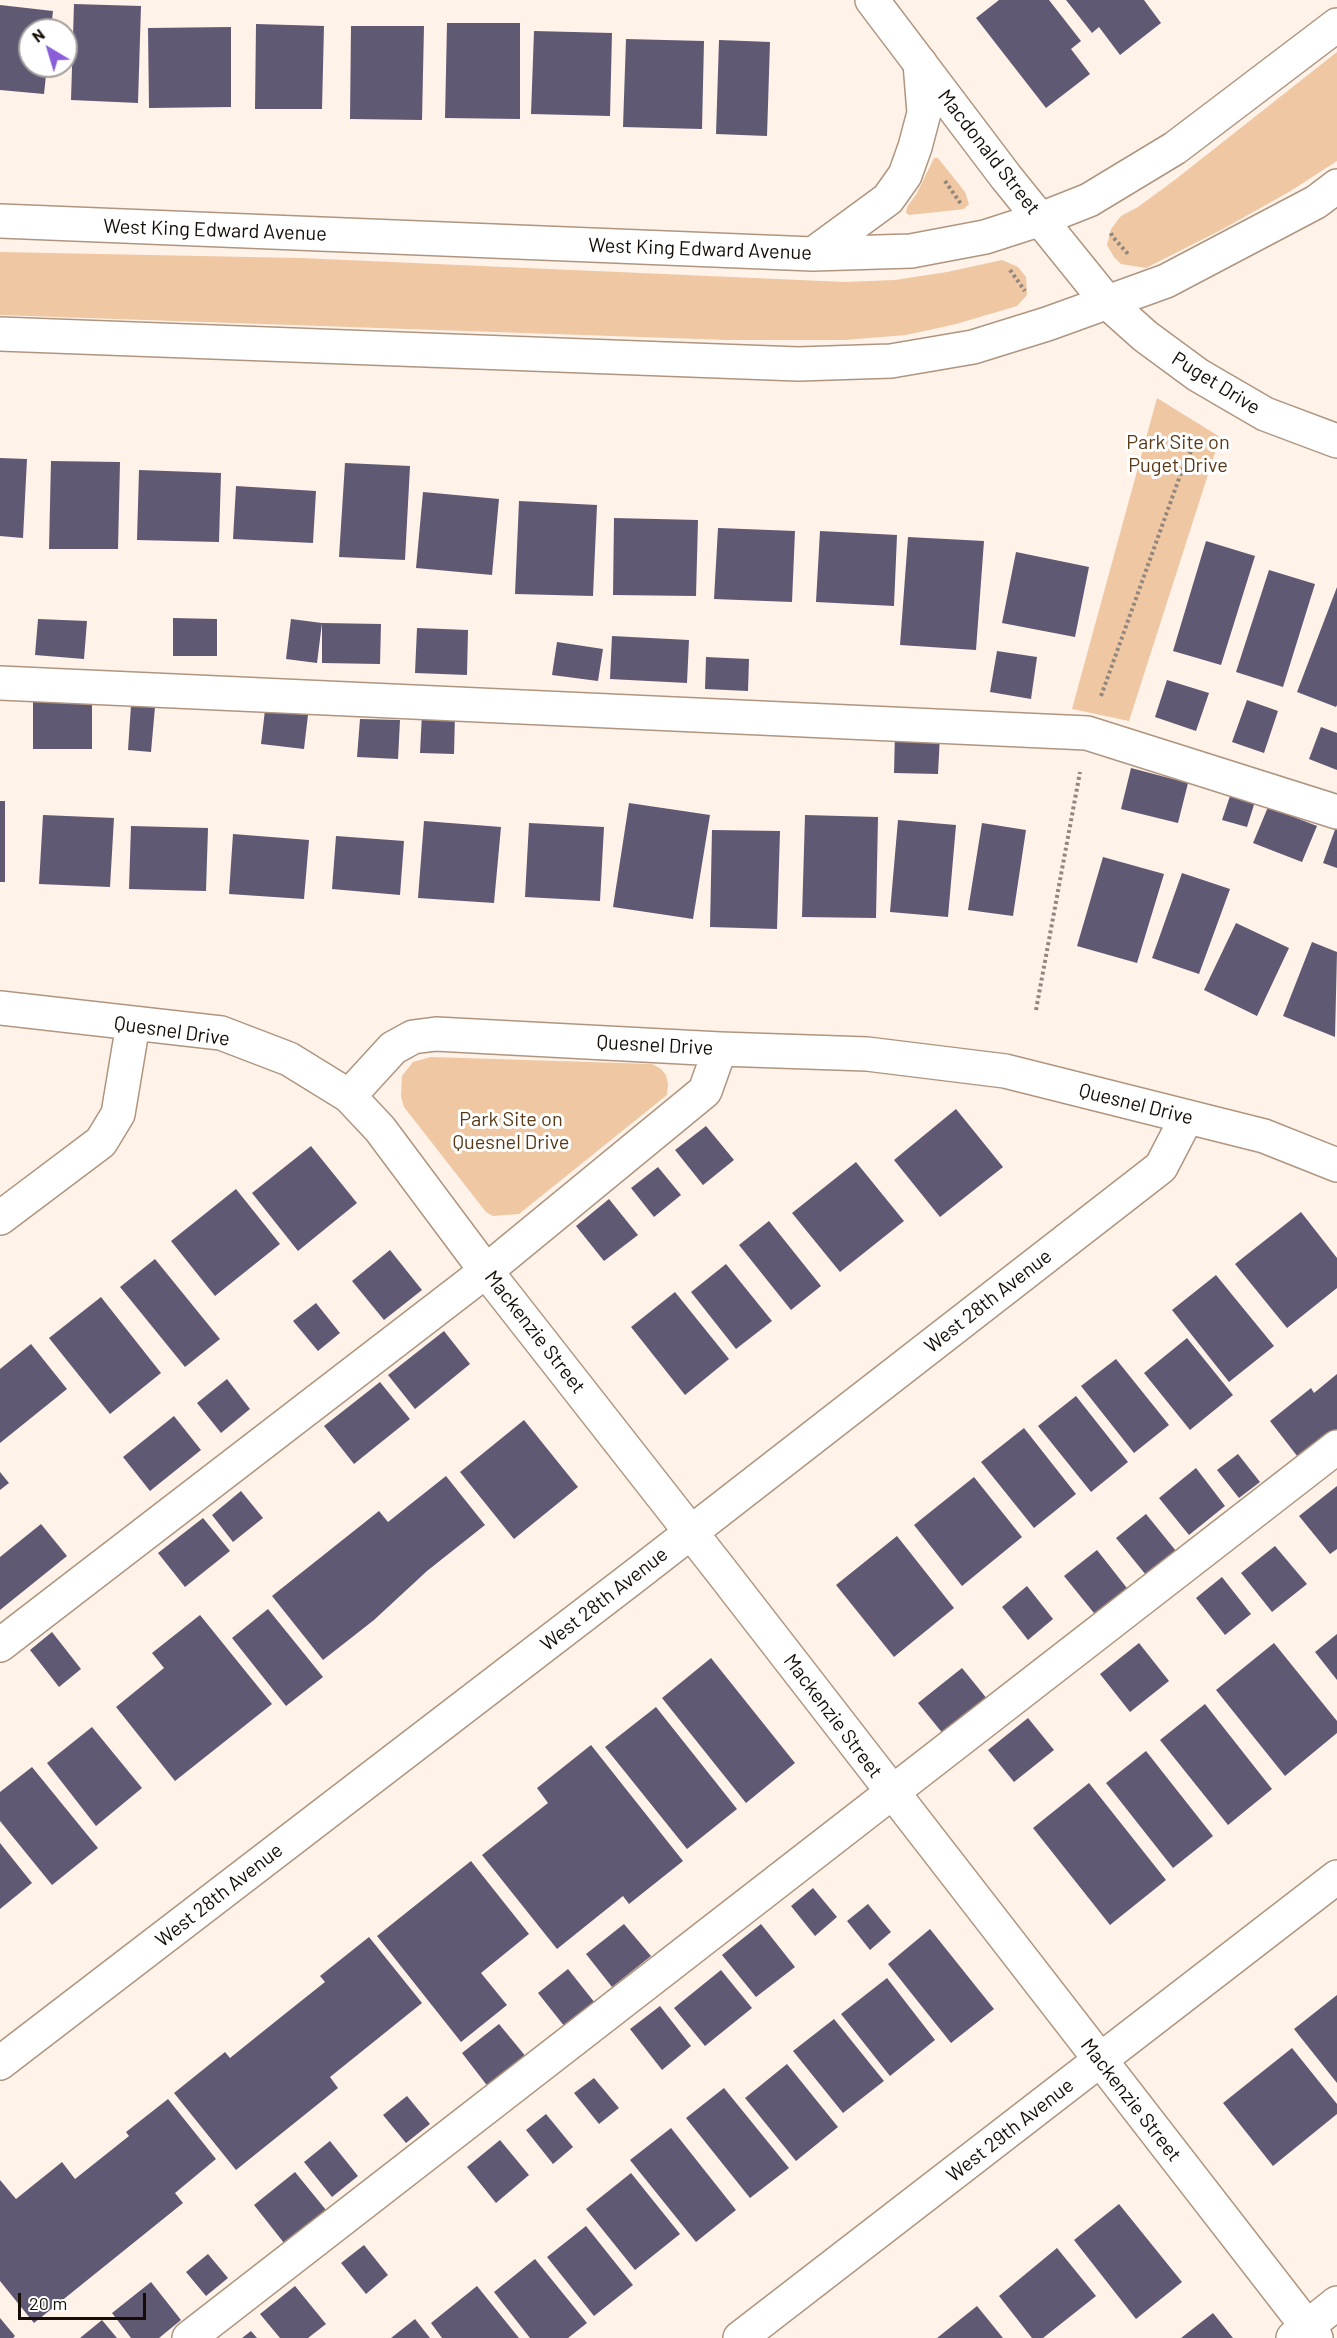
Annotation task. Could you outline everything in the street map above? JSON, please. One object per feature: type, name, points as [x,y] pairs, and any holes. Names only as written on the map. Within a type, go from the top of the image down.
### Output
[{"type":"street","name":"Macdonald Street","points":[[872,0],[1107,302]]},
{"type":"street","name":"West King Edward Avenue","points":[[0,221],[813,254],[910,251],[985,237],[1041,219],[1089,200],[1175,148],[1337,25]]},
{"type":"street","points":[[813,254],[888,199],[904,175],[915,147],[924,113],[920,63]]},
{"type":"street","points":[[0,334],[821,363],[891,361],[973,347],[1047,324],[1166,282],[1316,202],[1337,186]]},
{"type":"street","name":"Puget Drive","points":[[1107,302],[1145,336],[1198,375],[1265,414],[1337,441]]},
{"type":"street","points":[[0,683],[1087,734],[1337,812]]},
{"type":"street","name":"Quesnel Drive","points":[[0,1008],[221,1033],[289,1059],[349,1096],[393,1048],[413,1037],[436,1034],[720,1049],[867,1054],[1005,1071],[1264,1136],[1337,1165]]},
{"type":"street","points":[[0,1218],[100,1142],[118,1114],[133,1024]]},
{"type":"street","points":[[0,1645],[486,1271],[705,1091],[720,1049]]},
{"type":"street","name":"Mackenzie Street","points":[[349,1096],[380,1129],[486,1271],[1100,2061],[1305,2334]]},
{"type":"street","name":"West 28th Avenue","points":[[0,2063],[691,1532],[1161,1167],[1187,1117]]},
{"type":"street","points":[[189,2338],[1337,1447]]},
{"type":"street","name":"West 29th Avenue","points":[[740,2338],[1337,1877]]},
{"type":"street","points":[[1305,2334],[1337,2303]]},
{"type":"path","points":[[943,178],[964,209]]},
{"type":"path","points":[[955,193],[965,192]]},
{"type":"path","points":[[1111,229],[1112,236],[1130,256]]},
{"type":"path","points":[[1008,267],[1027,295]]},
{"type":"path","points":[[1181,473],[1197,438]]},
{"type":"path","points":[[1036,1010],[1047,950]]},
{"type":"green space","points":[[1337,52],[1337,161],[1289,192],[1223,229],[1146,268],[1121,264],[1114,257],[1107,245],[1111,229],[1121,216],[1138,207],[1176,179]]},
{"type":"green space","points":[[934,158],[938,158],[965,192],[969,204],[964,209],[909,215],[906,213],[907,207],[917,193]]},
{"type":"green space","points":[[0,252],[300,258],[845,282],[895,280],[1002,260],[1018,267],[1026,277],[1027,295],[1017,306],[956,324],[906,335],[845,340],[728,340],[0,315]]},
{"type":"green space","name":"Park Site on Puget Drive","points":[[1157,398],[1220,437],[1129,721],[1072,709]]},
{"type":"green space","name":"Park Site on Quesnel Drive","points":[[431,1057],[652,1064],[666,1075],[667,1095],[519,1214],[493,1216],[486,1212],[404,1107],[401,1097],[402,1076],[413,1062]]},
{"type":"building","points":[[999,0],[1049,0],[1081,41],[1071,49],[1090,74],[1046,108],[976,18]]},
{"type":"building","points":[[1066,0],[1144,0],[1161,23],[1120,55],[1099,27],[1092,33]]},
{"type":"building","points":[[74,4],[141,6],[138,103],[71,100],[72,78],[78,78],[78,18],[74,18]]},
{"type":"building","points":[[0,5],[53,11],[52,18],[18,18],[18,78],[46,78],[44,94],[0,90]]},
{"type":"building","points":[[447,23],[520,23],[520,119],[445,118]]},
{"type":"building","points":[[256,24],[324,26],[322,109],[255,109]]},
{"type":"building","points":[[351,26],[424,26],[422,120],[350,119]]},
{"type":"building","points":[[231,27],[231,107],[149,108],[148,28]]},
{"type":"building","points":[[534,31],[612,33],[610,116],[531,114]]},
{"type":"building","points":[[626,39],[704,41],[702,129],[623,127]]},
{"type":"building","points":[[719,40],[770,42],[767,136],[716,134]]},
{"type":"building","points":[[0,458],[27,459],[23,538],[0,536]]},
{"type":"building","points":[[51,461],[120,462],[118,549],[49,549]]},
{"type":"building","points":[[345,463],[410,466],[405,560],[339,557]]},
{"type":"building","points":[[139,470],[221,473],[219,542],[137,540]]},
{"type":"building","points":[[236,486],[316,491],[313,543],[233,539]]},
{"type":"building","points":[[423,492],[499,499],[492,575],[416,568]]},
{"type":"building","points":[[519,501],[597,505],[593,596],[515,594]]},
{"type":"building","points":[[614,518],[698,520],[696,596],[613,595]]},
{"type":"building","points":[[718,528],[795,531],[792,602],[714,599]]},
{"type":"building","points":[[820,531],[897,535],[894,606],[816,602]]},
{"type":"building","points":[[908,537],[984,541],[976,650],[900,645]]},
{"type":"building","points":[[1206,541],[1255,556],[1221,665],[1173,651]]},
{"type":"building","points":[[1016,552],[1089,567],[1075,637],[1002,623]]},
{"type":"building","points":[[1269,570],[1315,584],[1283,687],[1236,672]]},
{"type":"building","points":[[1337,587],[1337,705],[1336,707],[1297,692]]},
{"type":"building","points":[[173,618],[217,619],[217,656],[173,656]]},
{"type":"building","points":[[38,619],[87,621],[84,659],[35,655]]},
{"type":"building","points":[[291,619],[322,623],[317,663],[286,659]]},
{"type":"building","points":[[322,623],[381,624],[380,664],[322,663]]},
{"type":"building","points":[[417,628],[468,630],[467,675],[415,673]]},
{"type":"building","points":[[612,636],[689,640],[687,683],[610,679]]},
{"type":"building","points":[[557,642],[603,649],[598,681],[552,675]]},
{"type":"building","points":[[997,651],[1037,657],[1031,699],[990,692]]},
{"type":"building","points":[[706,657],[749,659],[748,691],[705,689]]},
{"type":"building","points":[[1167,680],[1209,693],[1196,731],[1155,717]]},
{"type":"building","points":[[1247,700],[1278,711],[1264,753],[1232,742]]},
{"type":"building","points":[[33,701],[92,701],[92,749],[33,749]]},
{"type":"building","points":[[131,705],[155,707],[151,752],[128,750]]},
{"type":"building","points":[[265,710],[308,715],[304,749],[261,744]]},
{"type":"building","points":[[422,713],[455,714],[454,754],[420,753]]},
{"type":"building","points":[[360,719],[400,720],[398,759],[357,757]]},
{"type":"building","points":[[1321,727],[1337,733],[1337,770],[1309,759]]},
{"type":"building","points":[[895,732],[940,735],[938,774],[894,773]]},
{"type":"building","points":[[1131,768],[1188,783],[1178,823],[1121,809]]},
{"type":"building","points":[[1234,784],[1258,792],[1247,827],[1222,820]]},
{"type":"building","points":[[0,801],[5,801],[5,882],[0,882]]},
{"type":"building","points":[[629,803],[710,815],[693,919],[613,907]]},
{"type":"building","points":[[1268,807],[1317,826],[1302,862],[1253,843]]},
{"type":"building","points":[[43,815],[114,818],[110,887],[39,884]]},
{"type":"building","points":[[805,815],[878,817],[876,918],[802,917]]},
{"type":"building","points":[[898,820],[956,825],[948,917],[890,912]]},
{"type":"building","points":[[424,821],[501,827],[494,903],[418,898]]},
{"type":"building","points":[[529,823],[604,827],[600,901],[525,897]]},
{"type":"building","points":[[982,823],[1026,830],[1013,916],[968,910]]},
{"type":"building","points":[[1337,824],[1337,868],[1323,863]]},
{"type":"building","points":[[131,826],[208,828],[206,891],[129,889]]},
{"type":"building","points":[[712,830],[780,831],[777,929],[710,927]]},
{"type":"building","points":[[233,834],[309,840],[304,899],[229,894]]},
{"type":"building","points":[[336,836],[404,841],[400,895],[332,889]]},
{"type":"building","points":[[1103,857],[1164,874],[1137,963],[1077,946]]},
{"type":"building","points":[[1182,873],[1230,889],[1199,974],[1152,958]]},
{"type":"building","points":[[1236,923],[1289,948],[1257,1016],[1204,990]]},
{"type":"building","points":[[1312,942],[1337,952],[1335,1037],[1283,1016]]},
{"type":"building","points":[[956,1109],[1003,1167],[940,1217],[894,1160]]},
{"type":"building","points":[[706,1126],[734,1160],[703,1185],[675,1150]]},
{"type":"building","points":[[311,1146],[357,1203],[298,1251],[252,1193]]},
{"type":"building","points":[[856,1162],[904,1221],[840,1272],[792,1213]]},
{"type":"building","points":[[658,1167],[681,1195],[654,1217],[631,1188]]},
{"type":"building","points":[[236,1189],[280,1244],[215,1296],[171,1241]]},
{"type":"building","points":[[609,1199],[638,1235],[604,1261],[576,1226]]},
{"type":"building","points":[[1301,1212],[1337,1258],[1337,1288],[1287,1328],[1235,1264]]},
{"type":"building","points":[[769,1221],[821,1286],[791,1310],[739,1245]]},
{"type":"building","points":[[390,1250],[422,1290],[384,1320],[352,1281]]},
{"type":"building","points":[[155,1259],[220,1339],[185,1367],[120,1287]]},
{"type":"building","points":[[726,1264],[772,1321],[736,1349],[691,1292]]},
{"type":"building","points":[[1216,1275],[1274,1346],[1229,1382],[1172,1310]]},
{"type":"building","points":[[675,1292],[729,1359],[685,1395],[631,1327]]},
{"type":"building","points":[[101,1297],[161,1373],[110,1414],[49,1338]]},
{"type":"building","points":[[316,1303],[340,1333],[318,1351],[293,1321]]},
{"type":"building","points":[[444,1331],[470,1364],[415,1409],[388,1375]]},
{"type":"building","points":[[1187,1338],[1233,1395],[1190,1430],[1144,1373]]},
{"type":"building","points":[[31,1344],[67,1389],[0,1443],[0,1369]]},
{"type":"building","points":[[1116,1359],[1169,1425],[1134,1453],[1081,1386]]},
{"type":"building","points":[[1337,1374],[1337,1431],[1301,1461],[1270,1421],[1311,1388],[1314,1393]]},
{"type":"building","points":[[227,1379],[250,1409],[221,1433],[197,1403]]},
{"type":"building","points":[[380,1382],[410,1419],[354,1464],[324,1426]]},
{"type":"building","points":[[1076,1396],[1128,1462],[1091,1492],[1038,1426]]},
{"type":"building","points":[[174,1416],[201,1450],[150,1491],[123,1457]]},
{"type":"building","points":[[524,1420],[578,1487],[514,1539],[460,1472]]},
{"type":"building","points":[[1024,1428],[1076,1494],[1034,1528],[981,1462]]},
{"type":"building","points":[[1238,1454],[1260,1482],[1239,1498],[1217,1470]]},
{"type":"building","points":[[1196,1468],[1225,1506],[1189,1535],[1159,1498]]},
{"type":"building","points":[[0,1472],[9,1483],[0,1490]]},
{"type":"building","points":[[446,1476],[485,1525],[427,1571],[374,1620],[323,1660],[272,1596],[379,1511],[388,1522]]},
{"type":"building","points":[[974,1477],[1022,1537],[962,1586],[914,1525]]},
{"type":"building","points":[[1337,1486],[1337,1549],[1330,1554],[1299,1516]]},
{"type":"building","points":[[241,1491],[263,1518],[233,1542],[212,1515]]},
{"type":"building","points":[[1146,1514],[1176,1551],[1146,1575],[1116,1538]]},
{"type":"building","points":[[203,1518],[230,1551],[185,1587],[158,1553]]},
{"type":"building","points":[[41,1524],[67,1556],[0,1610],[0,1557]]},
{"type":"building","points":[[897,1536],[954,1608],[894,1657],[836,1585]]},
{"type":"building","points":[[1275,1546],[1307,1584],[1272,1612],[1241,1573]]},
{"type":"building","points":[[1097,1550],[1130,1592],[1098,1618],[1064,1576]]},
{"type":"building","points":[[1222,1577],[1251,1614],[1225,1635],[1196,1598]]},
{"type":"building","points":[[1027,1586],[1053,1619],[1028,1640],[1002,1607]]},
{"type":"building","points":[[268,1609],[323,1677],[286,1706],[232,1638]]},
{"type":"building","points":[[200,1615],[272,1704],[175,1781],[116,1707],[164,1668],[152,1653]]},
{"type":"building","points":[[52,1632],[81,1669],[59,1687],[30,1650]]},
{"type":"building","points":[[1337,1634],[1337,1680],[1315,1652]]},
{"type":"building","points":[[1139,1643],[1169,1681],[1130,1712],[1100,1674]]},
{"type":"building","points":[[1274,1643],[1337,1721],[1337,1733],[1285,1776],[1216,1690]]},
{"type":"building","points":[[711,1658],[795,1763],[746,1803],[662,1698]]},
{"type":"building","points":[[962,1668],[988,1700],[944,1735],[918,1703]]},
{"type":"building","points":[[1205,1704],[1272,1789],[1228,1825],[1160,1740]]},
{"type":"building","points":[[656,1707],[737,1809],[687,1849],[605,1747]]},
{"type":"building","points":[[1028,1718],[1054,1750],[1014,1782],[988,1750]]},
{"type":"building","points":[[92,1727],[142,1788],[96,1826],[47,1763]]},
{"type":"building","points":[[591,1745],[683,1861],[629,1904],[623,1896],[557,1949],[482,1855],[548,1803],[537,1788]]},
{"type":"building","points":[[1146,1751],[1213,1836],[1173,1868],[1106,1783]]},
{"type":"building","points":[[32,1767],[98,1848],[52,1885],[0,1821],[0,1792]]},
{"type":"building","points":[[1089,1783],[1166,1880],[1110,1925],[1033,1828]]},
{"type":"building","points":[[0,1843],[32,1883],[0,1909]]},
{"type":"building","points":[[471,1861],[529,1934],[481,1973],[507,2005],[461,2042],[377,1936]]},
{"type":"building","points":[[813,1888],[837,1917],[815,1936],[791,1906]]},
{"type":"building","points":[[868,1904],[891,1932],[870,1950],[847,1921]]},
{"type":"building","points":[[624,1924],[651,1956],[612,1987],[586,1954]]},
{"type":"building","points":[[761,1924],[795,1967],[756,1997],[722,1955]]},
{"type":"building","points":[[930,1929],[994,2009],[951,2043],[888,1964]]},
{"type":"building","points":[[369,1937],[422,2003],[330,2077],[338,2088],[236,2170],[174,2093],[225,2052],[230,2058],[325,1982],[320,1976]]},
{"type":"building","points":[[568,1969],[595,2003],[565,2027],[538,1993]]},
{"type":"building","points":[[721,1970],[752,2008],[705,2046],[674,2008]]},
{"type":"building","points":[[887,1978],[935,2040],[890,2076],[841,2014]]},
{"type":"building","points":[[1337,1995],[1337,2083],[1294,2029]]},
{"type":"building","points":[[660,2006],[691,2046],[662,2070],[630,2029]]},
{"type":"building","points":[[834,2019],[884,2081],[843,2113],[793,2051]]},
{"type":"building","points":[[499,2024],[527,2058],[489,2088],[462,2053]]},
{"type":"building","points":[[1292,2048],[1337,2104],[1337,2114],[1273,2166],[1223,2103]]},
{"type":"building","points":[[787,2064],[838,2127],[796,2161],[745,2098]]},
{"type":"building","points":[[594,2078],[619,2108],[599,2124],[574,2093]]},
{"type":"building","points":[[724,2088],[789,2168],[750,2198],[686,2118]]},
{"type":"building","points":[[407,2096],[430,2124],[406,2143],[383,2115]]},
{"type":"building","points":[[168,2099],[216,2159],[175,2193],[183,2203],[34,2323],[0,2281],[0,2180],[16,2199],[62,2162],[75,2179],[129,2136],[126,2132]]},
{"type":"building","points":[[546,2114],[573,2147],[553,2164],[526,2130]]},
{"type":"building","points":[[671,2128],[736,2210],[696,2242],[630,2160]]},
{"type":"building","points":[[500,2140],[529,2175],[496,2203],[467,2167]]},
{"type":"building","points":[[330,2141],[358,2176],[332,2197],[304,2162]]},
{"type":"building","points":[[295,2172],[326,2210],[284,2243],[254,2205]]},
{"type":"building","points":[[631,2173],[680,2234],[635,2270],[586,2209]]},
{"type":"building","points":[[1119,2204],[1182,2282],[1136,2319],[1074,2240]]},
{"type":"building","points":[[586,2226],[633,2285],[594,2316],[547,2257]]},
{"type":"building","points":[[364,2245],[388,2275],[366,2294],[341,2263]]},
{"type":"building","points":[[1057,2248],[1096,2296],[1043,2338],[1032,2338],[999,2296]]},
{"type":"building","points":[[208,2254],[228,2278],[206,2296],[186,2272]]},
{"type":"building","points":[[535,2259],[587,2323],[568,2338],[530,2338],[494,2292]]},
{"type":"building","points":[[151,2282],[181,2320],[159,2338],[131,2338],[112,2313]]},
{"type":"building","points":[[295,2286],[326,2324],[308,2338],[280,2338],[260,2314]]},
{"type":"building","points":[[477,2286],[519,2338],[442,2338],[431,2323]]},
{"type":"building","points":[[977,2306],[1003,2338],[937,2338]]},
{"type":"building","points":[[1213,2313],[1233,2338],[1181,2338]]},
{"type":"building","points":[[0,2318],[15,2336],[13,2338],[0,2338]]},
{"type":"building","points":[[415,2319],[430,2338],[391,2338]]},
{"type":"building","points":[[102,2320],[117,2338],[80,2338]]},
{"type":"building","points":[[251,2331],[257,2338],[242,2338]]}]
